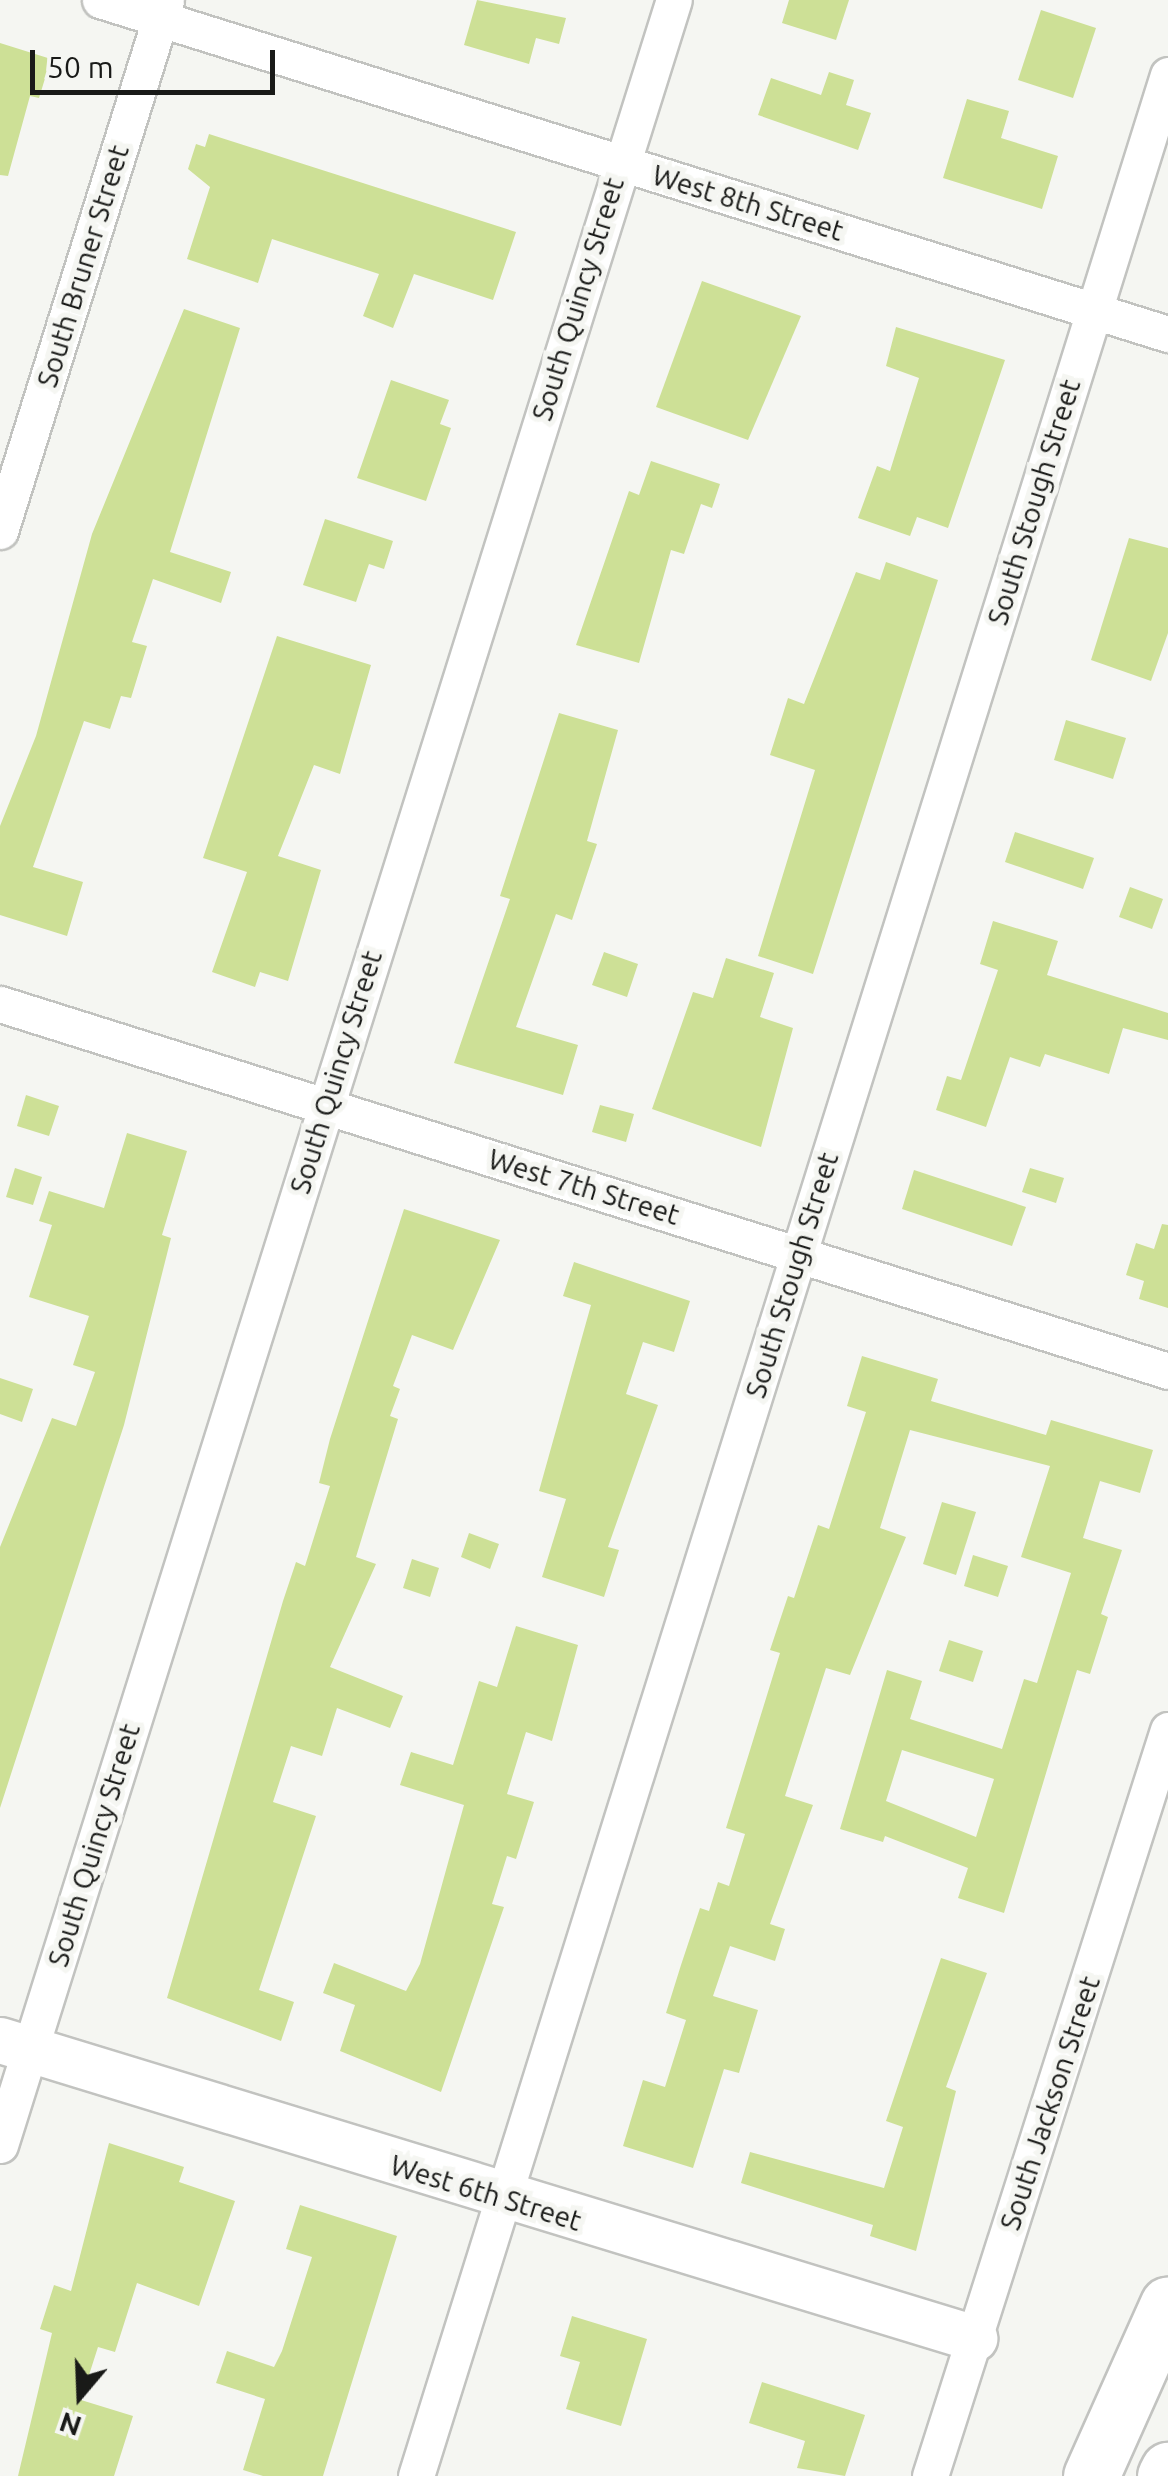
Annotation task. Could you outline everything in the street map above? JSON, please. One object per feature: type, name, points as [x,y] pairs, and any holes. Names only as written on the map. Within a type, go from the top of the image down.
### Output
[{"type":"highway","points":[[1091,2476],[1168,2304]]},
{"type":"street","name":"West 8th Street","points":[[100,0],[163,10],[620,163],[1168,334]]},
{"type":"street","name":"South Quincy Street","points":[[0,2146],[15,2045],[325,1106],[674,0]]},
{"type":"street","name":"South Bruner Street","points":[[0,532],[163,10]]},
{"type":"street","name":"South Stough Street","points":[[416,2476],[1168,75]]},
{"type":"street","name":"West 7th Street","points":[[0,1004],[1168,1370]]},
{"type":"street","name":"South Jackson Street","points":[[930,2476],[1168,1730]]},
{"type":"street","name":"West 6th Street","points":[[15,2045],[503,2198],[974,2338]]},
{"type":"building","points":[[477,0],[566,18],[559,44],[536,38],[529,64],[464,45]]},
{"type":"building","points":[[789,0],[849,0],[836,40],[782,23]]},
{"type":"building","points":[[1041,10],[1096,28],[1073,98],[1018,80]]},
{"type":"building","points":[[0,43],[51,59],[39,98],[30,96],[8,176],[0,175]]},
{"type":"building","points":[[829,72],[854,80],[846,105],[871,113],[858,150],[758,115],[771,78],[821,95]]},
{"type":"building","points":[[967,99],[1009,111],[1001,138],[1058,156],[1042,209],[943,178]]},
{"type":"building","points":[[209,134],[516,232],[493,300],[414,274],[393,328],[363,316],[379,274],[272,239],[258,283],[187,259],[210,187],[188,169],[196,144],[205,147]]},
{"type":"building","points":[[702,281],[801,316],[748,440],[656,407]]},
{"type":"building","points":[[184,309],[240,328],[170,552],[231,572],[221,603],[153,579],[132,642],[147,646],[131,698],[121,696],[110,729],[84,721],[33,867],[83,882],[67,936],[0,915],[0,826],[36,736],[92,534]]},
{"type":"building","points":[[896,327],[1005,360],[948,528],[917,517],[910,536],[858,518],[877,466],[890,471],[919,378],[886,366]]},
{"type":"building","points":[[391,380],[449,400],[440,424],[451,428],[426,501],[357,478]]},
{"type":"building","points":[[651,461],[720,484],[712,508],[701,504],[684,554],[671,550],[639,663],[576,645],[629,491],[639,495]]},
{"type":"building","points":[[325,519],[393,541],[384,569],[369,564],[356,602],[303,585]]},
{"type":"building","points":[[1129,538],[1168,548],[1168,633],[1151,681],[1091,660]]},
{"type":"building","points":[[886,562],[938,580],[813,974],[758,956],[815,770],[770,755],[788,698],[804,704],[856,572],[880,580]]},
{"type":"building","points":[[277,636],[371,665],[340,774],[314,765],[278,856],[321,870],[288,981],[260,972],[255,987],[212,972],[247,872],[203,858]]},
{"type":"building","points":[[559,713],[618,730],[587,841],[597,844],[572,920],[556,914],[516,1027],[578,1045],[563,1095],[454,1063],[510,899],[500,896]]},
{"type":"building","points":[[1066,720],[1126,738],[1113,779],[1054,760]]},
{"type":"building","points":[[1015,832],[1094,858],[1083,889],[1005,862]]},
{"type":"building","points":[[1130,887],[1163,899],[1152,929],[1119,917]]},
{"type":"building","points":[[993,921],[1058,941],[1047,975],[1168,1013],[1168,1040],[1123,1028],[1109,1074],[1045,1054],[1040,1067],[1010,1057],[986,1127],[936,1110],[947,1076],[961,1080],[998,970],[980,964]]},
{"type":"building","points":[[604,952],[638,964],[627,997],[592,985]]},
{"type":"building","points":[[726,958],[774,973],[760,1017],[793,1028],[761,1147],[652,1109],[693,992],[713,998]]},
{"type":"building","points":[[26,1095],[59,1106],[49,1136],[17,1126]]},
{"type":"building","points":[[600,1105],[634,1114],[626,1142],[592,1132]]},
{"type":"building","points":[[127,1133],[187,1151],[162,1235],[171,1238],[124,1425],[0,1808],[0,1547],[52,1418],[76,1426],[95,1372],[73,1365],[89,1316],[29,1297],[52,1225],[39,1221],[49,1191],[104,1208]]},
{"type":"building","points":[[15,1168],[42,1177],[33,1205],[6,1197]]},
{"type":"building","points":[[1030,1168],[1064,1178],[1056,1203],[1022,1192]]},
{"type":"building","points":[[914,1170],[1026,1207],[1012,1246],[902,1209]]},
{"type":"building","points":[[404,1209],[500,1240],[453,1350],[412,1335],[393,1386],[400,1389],[390,1416],[398,1419],[356,1557],[376,1564],[330,1667],[403,1696],[390,1728],[337,1708],[322,1756],[291,1746],[273,1802],[316,1816],[259,1990],[294,2002],[281,2041],[167,1998],[283,1601],[296,1562],[305,1566],[330,1486],[319,1483],[330,1439]]},
{"type":"building","points":[[1162,1224],[1168,1225],[1168,1308],[1139,1299],[1144,1281],[1126,1275],[1136,1243],[1154,1249]]},
{"type":"building","points":[[574,1262],[690,1301],[674,1352],[643,1342],[626,1394],[658,1405],[608,1547],[619,1550],[604,1597],[542,1577],[566,1499],[539,1491],[591,1305],[563,1296]]},
{"type":"building","points":[[862,1356],[938,1379],[931,1401],[1046,1435],[1051,1420],[1153,1450],[1140,1493],[1100,1481],[1083,1538],[1122,1550],[1101,1614],[1108,1617],[1090,1674],[1077,1670],[1004,1913],[958,1898],[968,1868],[885,1836],[883,1842],[840,1829],[887,1670],[922,1681],[910,1719],[1002,1749],[1024,1679],[1037,1683],[1071,1573],[1021,1557],[1050,1466],[910,1430],[880,1528],[906,1537],[850,1675],[826,1668],[785,1796],[813,1805],[770,1924],[785,1929],[775,1961],[730,1946],[713,1996],[758,2010],[739,2073],[724,2069],[693,2168],[623,2146],[643,2080],[665,2087],[686,2020],[666,2013],[681,1965],[700,1908],[709,1911],[718,1882],[729,1886],[745,1834],[726,1828],[780,1653],[770,1650],[788,1596],[794,1598],[818,1525],[829,1529],[866,1412],[847,1406]],"holes":[[[902,1750],[994,1779],[976,1837],[886,1801]]]},
{"type":"building","points":[[0,1378],[33,1389],[22,1422],[0,1414]]},
{"type":"building","points":[[942,1502],[976,1512],[956,1575],[923,1564]]},
{"type":"building","points":[[469,1533],[499,1544],[490,1569],[461,1557]]},
{"type":"building","points":[[973,1555],[1008,1566],[998,1597],[964,1586]]},
{"type":"building","points":[[412,1559],[439,1568],[430,1597],[403,1588]]},
{"type":"building","points":[[516,1626],[578,1645],[552,1741],[526,1732],[507,1794],[534,1802],[516,1859],[507,1856],[492,1904],[504,1907],[441,2092],[340,2051],[355,2005],[323,1993],[334,1963],[406,1991],[420,1964],[464,1805],[400,1785],[411,1752],[453,1765],[479,1681],[497,1687]]},
{"type":"building","points":[[949,1640],[983,1651],[973,1682],[939,1671]]},
{"type":"building","points":[[941,1958],[987,1973],[946,2087],[956,2091],[916,2251],[870,2236],[873,2225],[741,2183],[750,2152],[884,2188],[903,2127],[886,2121]]},
{"type":"building","points":[[109,2143],[184,2167],[179,2182],[235,2201],[199,2306],[137,2283],[115,2352],[98,2347],[81,2400],[133,2416],[114,2476],[18,2476],[52,2333],[40,2329],[54,2285],[71,2291]]},
{"type":"building","points":[[300,2205],[397,2236],[323,2476],[263,2476],[243,2470],[265,2399],[216,2383],[227,2351],[274,2367],[282,2351],[312,2257],[286,2249]]},
{"type":"building","points":[[572,2316],[647,2339],[621,2426],[566,2409],[580,2362],[560,2356]]},
{"type":"building","points":[[762,2382],[865,2415],[845,2476],[797,2468],[805,2441],[749,2423]]}]
